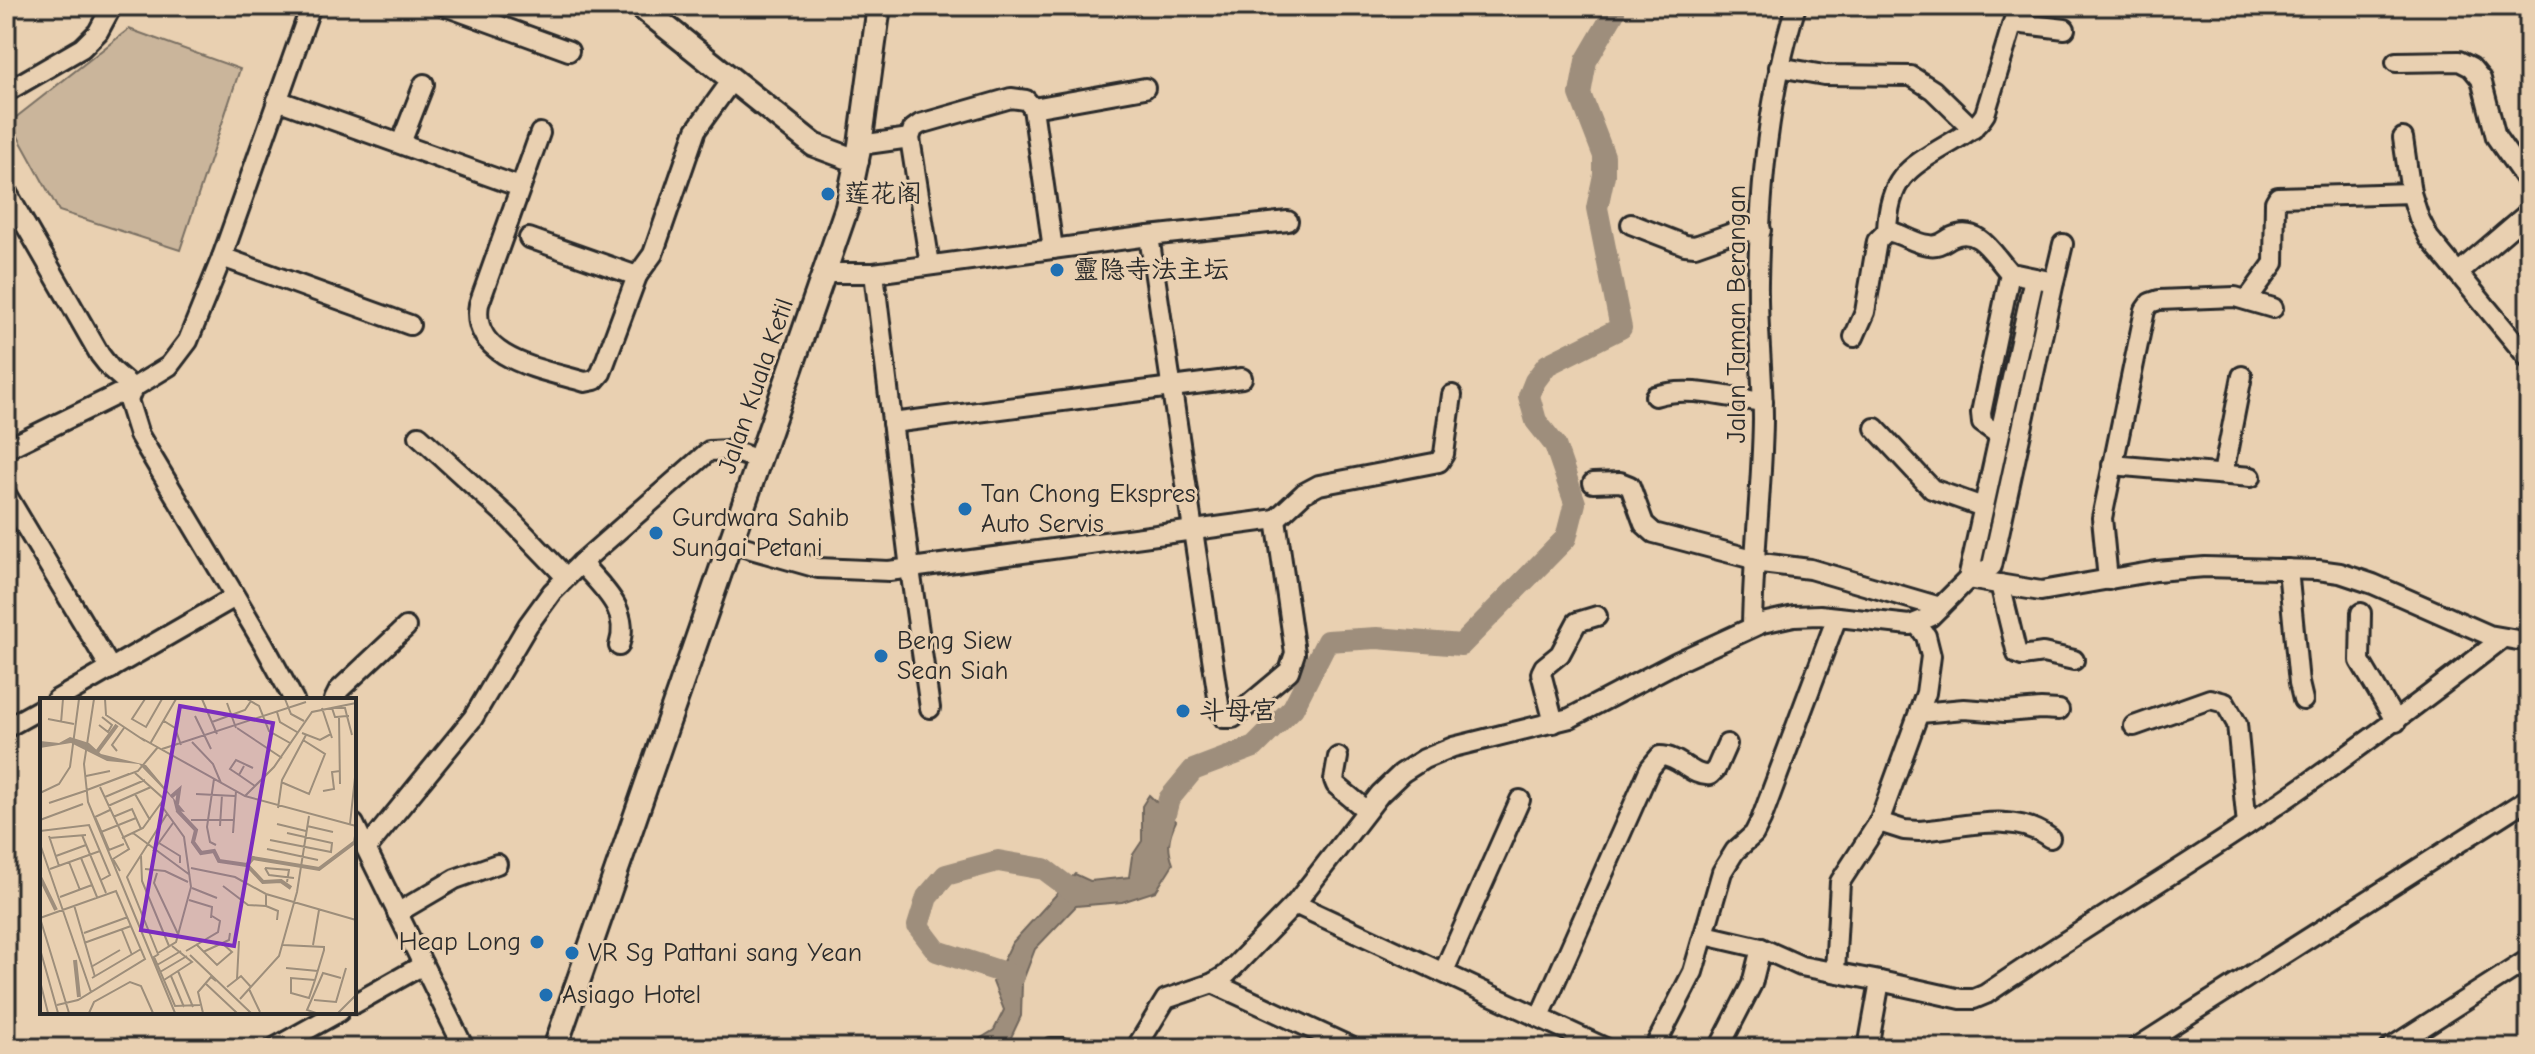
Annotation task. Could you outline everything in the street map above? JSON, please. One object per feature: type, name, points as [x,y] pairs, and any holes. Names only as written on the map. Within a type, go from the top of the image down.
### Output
[{"type":"main road","points":[[640,6],[814,145],[858,153]]},
{"type":"main road","name":"Jalan Kuala Ketil","points":[[555,1048],[847,207],[879,6]]},
{"type":"street","points":[[6,92],[82,48],[98,32],[112,6]]},
{"type":"street","points":[[6,449],[116,395],[132,391],[169,366],[182,352],[222,257],[311,6]]},
{"type":"street","points":[[445,6],[569,51]]},
{"type":"street","name":"Jalan Taman Berangan","points":[[1752,626],[1753,560],[1763,447],[1758,282],[1761,230],[1769,124],[1779,67],[1796,6]]},
{"type":"street","points":[[1854,337],[1865,312],[1877,241],[1887,231],[1888,206],[1893,189],[1922,160],[1973,129],[1985,114],[2016,14],[2065,29]]},
{"type":"street","points":[[2396,62],[2459,61],[2471,67],[2481,79],[2496,137],[2529,184]]},
{"type":"street","points":[[1779,67],[1842,76],[1911,76],[1933,90],[1973,129]]},
{"type":"street","points":[[540,133],[477,313],[482,333],[497,350],[539,368],[585,382],[595,380],[601,373],[637,276],[653,254],[696,130],[732,80]]},
{"type":"street","points":[[401,143],[424,84]]},
{"type":"street","points":[[1033,108],[1145,88]]},
{"type":"street","points":[[930,265],[910,138],[913,129],[920,124],[1011,98],[1026,100],[1033,108],[1053,249]]},
{"type":"street","points":[[277,100],[520,187]]},
{"type":"street","points":[[858,153],[910,138]]},
{"type":"street","points":[[2403,138],[2411,193],[2423,228],[2529,359]]},
{"type":"street","points":[[6,191],[100,355],[132,391]]},
{"type":"street","points":[[2247,300],[2274,263],[2275,202],[2278,197],[2411,193]]},
{"type":"street","points":[[2458,273],[2529,212]]},
{"type":"street","points":[[825,273],[874,273],[1149,236],[1288,221]]},
{"type":"street","points":[[1631,224],[1695,246],[1732,233],[1761,230]]},
{"type":"street","points":[[1887,231],[1926,245],[1943,243],[1958,235],[1971,235],[1990,247],[2012,275],[2054,282]]},
{"type":"street","points":[[1149,236],[1220,711],[1224,718],[1228,719],[1289,671],[1293,663],[1295,653],[1276,519]]},
{"type":"street","points":[[529,238],[637,276]]},
{"type":"street","points":[[1969,575],[1992,566],[2063,244]]},
{"type":"street","points":[[222,257],[410,325]]},
{"type":"street","points":[[874,273],[930,708]]},
{"type":"street","points":[[1999,435],[1982,423],[1981,413],[2012,275]]},
{"type":"street","points":[[1136,1048],[1166,999],[1213,983],[1226,975],[1295,904],[1366,810],[1402,773],[1424,759],[1453,747],[1554,723],[1594,707],[1752,626],[1794,616],[1917,624],[1940,607],[1969,575],[2034,278]]},
{"type":"street","points":[[2108,580],[2102,518],[2145,310],[2150,303],[2222,296],[2273,308]]},
{"type":"street","points":[[2223,474],[2242,376]]},
{"type":"street","points":[[892,423],[1242,378]]},
{"type":"street","points":[[132,391],[128,408],[139,435],[293,698]]},
{"type":"street","points":[[1655,396],[1684,392],[1763,402]]},
{"type":"street","points":[[730,543],[818,568],[857,571],[910,569],[1276,519],[1304,493],[1319,485],[1439,462],[1444,454],[1452,395]]},
{"type":"street","points":[[1875,428],[1932,489],[1983,507]]},
{"type":"street","points":[[419,436],[510,519],[566,577]]},
{"type":"street","points":[[464,1048],[359,838],[473,718],[528,625],[566,577],[709,451],[729,450],[760,460]]},
{"type":"street","points":[[2112,465],[2251,477]]},
{"type":"street","points":[[1593,483],[1620,482],[1630,486],[1644,524],[1654,533],[1753,560],[1810,569],[1940,607]]},
{"type":"street","points":[[6,494],[111,669]]},
{"type":"street","points":[[581,563],[617,604],[623,633],[619,646]]},
{"type":"street","points":[[1969,575],[2041,591],[2156,571],[2205,567],[2340,573],[2373,584],[2477,631],[2529,642]]},
{"type":"street","points":[[2288,569],[2303,700]]},
{"type":"street","points":[[2000,584],[2017,654],[2043,653],[2074,660]]},
{"type":"street","points":[[60,698],[235,597]]},
{"type":"street","points":[[2361,613],[2360,661],[2396,722]]},
{"type":"street","points":[[1554,723],[1541,673],[1560,654],[1577,622],[1597,616]]},
{"type":"street","points":[[1654,1048],[1693,972],[1722,872],[1735,851],[1754,834],[1761,820],[1837,617]]},
{"type":"street","points":[[1835,971],[1840,882],[1879,822],[1920,713],[1931,672],[1926,636],[1917,624]]},
{"type":"street","points":[[335,698],[339,690],[406,627]]},
{"type":"street","points":[[1705,935],[1761,948],[1801,966],[1961,999],[1974,999],[2247,825],[2396,722],[2503,638]]},
{"type":"street","points":[[2134,726],[2205,700],[2215,699],[2225,703],[2237,724],[2247,825]]},
{"type":"street","points":[[6,728],[40,709]]},
{"type":"street","points":[[1920,713],[1972,709],[2005,712],[2059,710]]},
{"type":"street","points":[[1540,1016],[1650,768],[1660,756],[1667,756],[1698,774],[1710,775],[1727,744]]},
{"type":"street","points":[[1338,757],[1336,785],[1366,810]]},
{"type":"street","points":[[2136,1048],[2529,798]]},
{"type":"street","points":[[1444,971],[1520,800]]},
{"type":"street","points":[[1879,822],[1919,831],[2013,823],[2030,826],[2050,838]]},
{"type":"street","points":[[397,913],[455,879],[497,864]]},
{"type":"street","points":[[1295,904],[1605,1048]]},
{"type":"street","points":[[1719,1048],[1749,992],[1761,948]]},
{"type":"street","points":[[2390,1048],[2529,959]]},
{"type":"street","points":[[356,1003],[423,965]]},
{"type":"street","points":[[1868,1048],[1880,981]]},
{"type":"street","points":[[1213,983],[1353,1048]]},
{"type":"street","points":[[274,1048],[335,1014]]},
{"type":"street","points":[[1051,1048],[1062,1048]]},
{"type":"shaded area","points":[[129,29],[240,69],[180,250],[59,211],[10,122]]},
{"type":"shaded area","points":[[1149,795],[1176,821],[1169,842],[1173,864],[1156,891],[1122,902],[1076,906],[1035,949],[1022,983],[1021,1016],[1006,1048],[965,1048],[994,1030],[1004,1010],[993,982],[1012,943],[1075,874],[1090,881],[1129,877],[1132,856],[1142,841],[1142,806]]},
{"type":"waterway","points":[[1158,840],[1169,799],[1193,770],[1254,747],[1293,708],[1327,641],[1377,638],[1461,645],[1566,538],[1575,503],[1555,445],[1536,421],[1529,396],[1547,365],[1621,328],[1597,208],[1604,175],[1604,156],[1580,94],[1586,61],[1614,13],[1605,6]]},
{"type":"waterway","points":[[1614,13],[1617,6]]},
{"type":"waterway","points":[[1014,976],[937,951],[918,926],[927,897],[946,875],[998,861],[1044,869],[1076,893]]},
{"type":"place","name":"莲花阁","points":[[828,194]]},
{"type":"place","name":"靈隐寺法主坛","points":[[1057,270]]},
{"type":"place","name":"Tan Chong Ekspres Auto Servis","points":[[965,509]]},
{"type":"place","name":"Gurdwara Sahib Sungai Petani","points":[[656,533]]},
{"type":"place","name":"Beng Siew Sean Siah","points":[[881,656]]},
{"type":"place","name":"斗母宫","points":[[1183,711]]},
{"type":"place","name":"Heap Long","points":[[537,942]]},
{"type":"place","name":"VR Sg Pattani sang Yean","points":[[572,953]]},
{"type":"place","name":"Asiago Hotel","points":[[546,995]]}]
